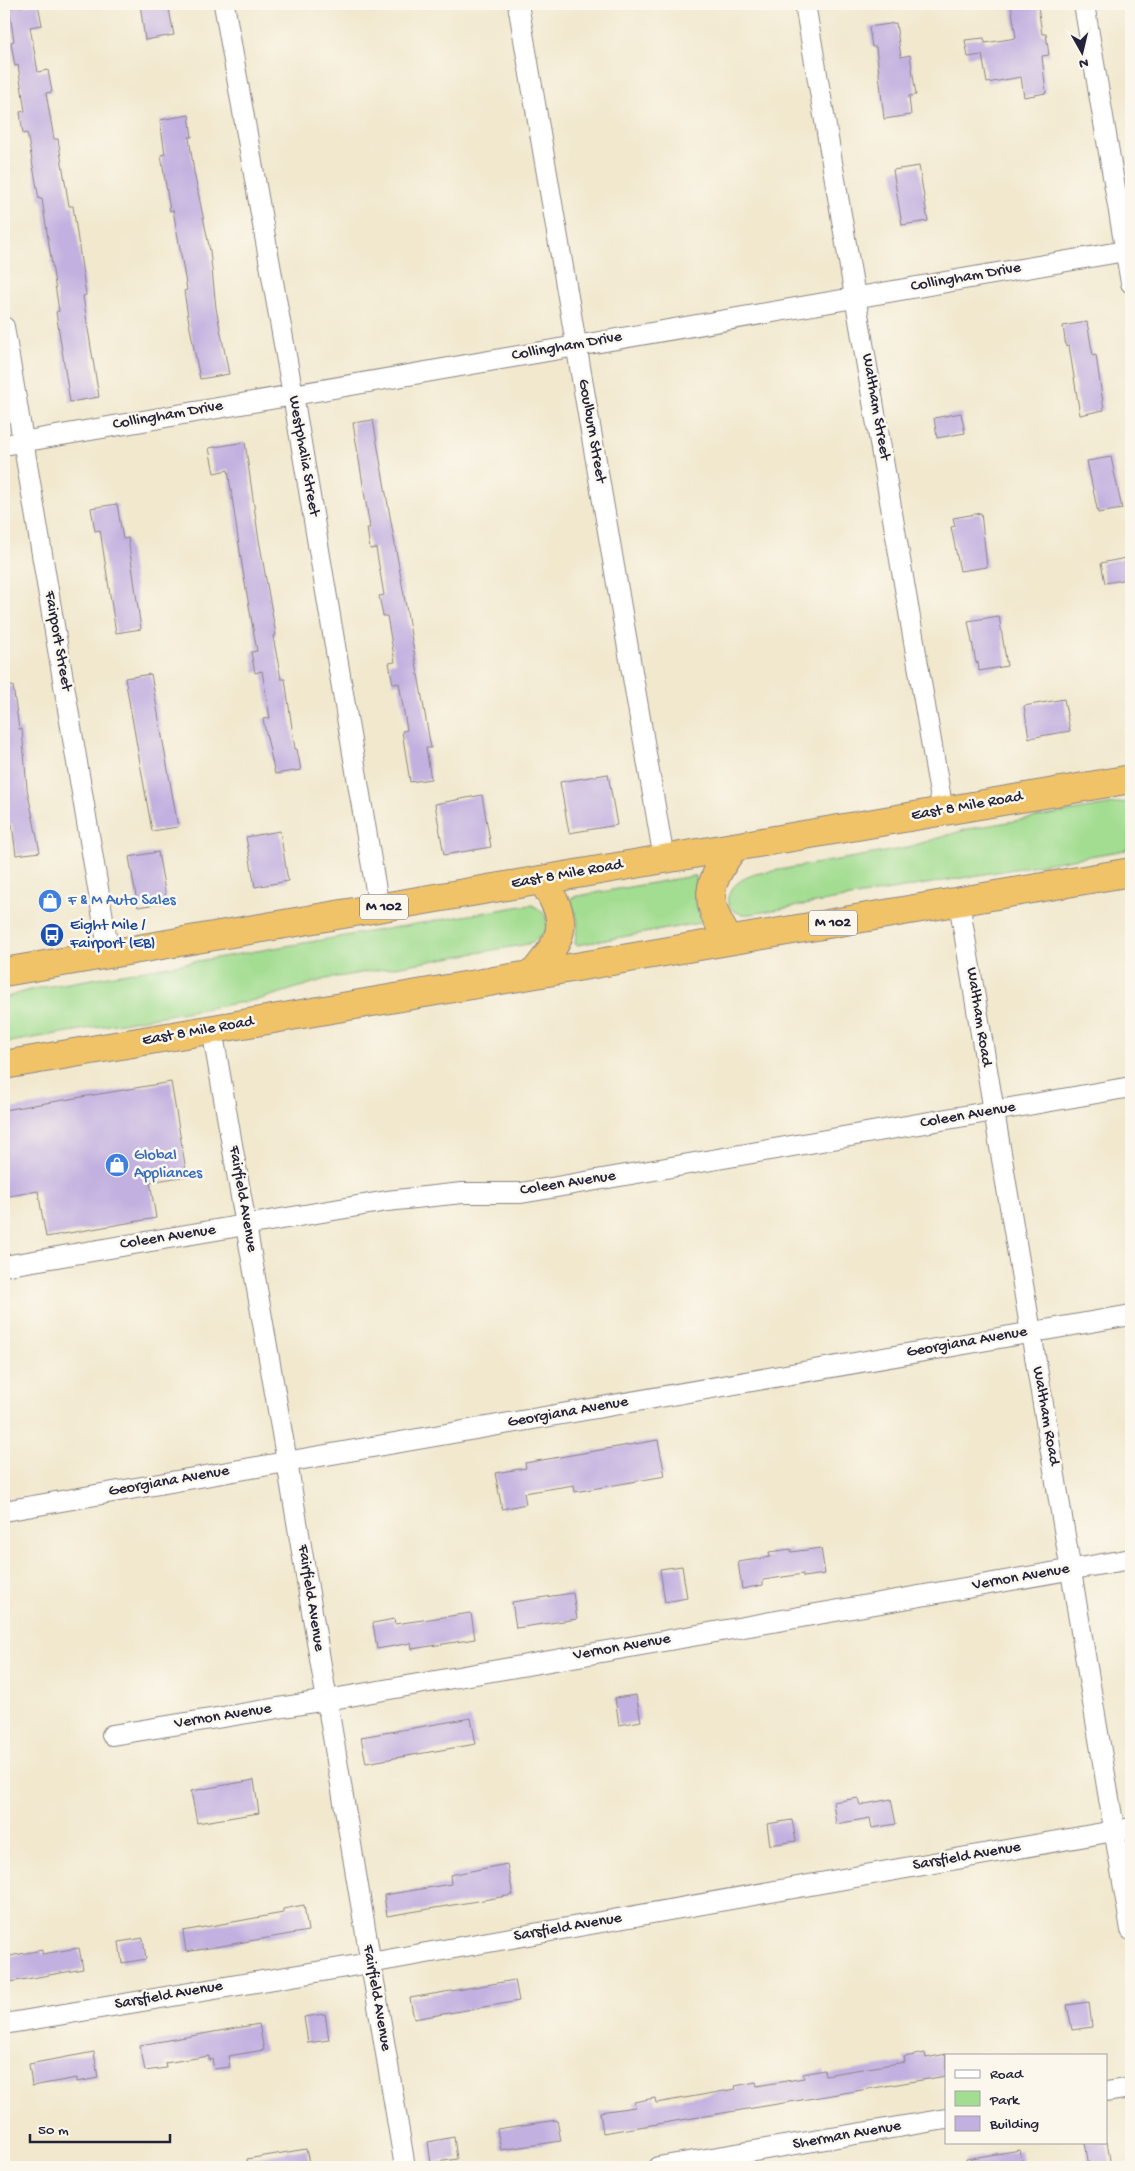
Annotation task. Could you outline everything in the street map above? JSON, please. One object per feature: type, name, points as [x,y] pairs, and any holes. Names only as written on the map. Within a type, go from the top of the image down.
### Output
[{"type":"highway","name":"East 8 Mile Road","points":[[4,972],[1131,779]]},
{"type":"highway","points":[[729,940],[714,914],[711,891],[713,879],[734,847]]},
{"type":"highway","name":"East 8 Mile Road","points":[[4,1065],[1131,872]]},
{"type":"highway","points":[[534,973],[554,949],[561,928],[556,905],[542,880]]},
{"type":"street","name":"Westphalia Street","points":[[224,4],[293,395],[379,908]]},
{"type":"street","name":"Goulburn Street","points":[[518,4],[664,859]]},
{"type":"street","name":"Waltham Street","points":[[805,4],[943,811]]},
{"type":"street","points":[[1084,4],[1128,250],[1131,283]]},
{"type":"street","name":"Collingham Drive","points":[[13,443],[576,344],[1128,250]]},
{"type":"street","name":"Fairport Street","points":[[4,327],[13,443],[109,954]]},
{"type":"street","name":"Waltham Road","points":[[959,902],[1071,1570],[1123,1830],[1131,1930]]},
{"type":"street","name":"Fairfield Avenue","points":[[212,1029],[287,1462],[405,2167]]},
{"type":"street","name":"Coleen Avenue","points":[[4,1266],[396,1200],[462,1193],[545,1190],[1131,1087]]},
{"type":"street","name":"Georgiana Avenue","points":[[4,1511],[1131,1315]]},
{"type":"street","name":"Vernon Avenue","points":[[112,1735],[327,1700],[1131,1558]]},
{"type":"street","name":"Sarsfield Avenue","points":[[4,2024],[370,1963],[1123,1830]]},
{"type":"street","points":[[1108,2092],[1131,2088]]},
{"type":"street","name":"Sherman Avenue","points":[[658,2167],[945,2119]]},
{"type":"green space","points":[[1131,801],[1131,849],[751,914],[735,911],[729,904],[729,895],[734,886],[755,874],[902,849],[968,829]]},
{"type":"green space","points":[[696,876],[695,897],[700,923],[575,944],[578,921],[571,902],[572,897]]},
{"type":"green space","points":[[532,905],[544,915],[547,920],[547,926],[541,936],[528,944],[326,979],[261,999],[4,1043],[4,998],[33,989]]},
{"type":"building","points":[[38,4],[42,25],[30,27],[38,72],[48,70],[52,92],[46,93],[54,139],[58,139],[69,206],[73,206],[86,295],[83,296],[99,397],[70,402],[56,312],[59,311],[42,199],[39,199],[27,133],[23,134],[20,112],[25,111],[18,65],[15,66],[11,42],[14,41],[9,8]]},
{"type":"building","points":[[140,4],[168,4],[174,35],[145,40]]},
{"type":"building","points":[[1011,4],[1035,4],[1035,6],[1038,6],[1042,34],[1046,34],[1049,55],[1042,56],[1046,93],[1024,97],[1021,77],[987,83],[982,55],[968,57],[965,40],[984,38],[985,43],[1016,38]]},
{"type":"building","points":[[896,23],[901,57],[910,55],[916,95],[909,96],[911,115],[884,119],[876,47],[872,47],[869,27]]},
{"type":"building","points":[[189,115],[192,137],[189,137],[194,172],[210,251],[216,308],[229,374],[200,379],[184,291],[187,290],[179,243],[173,210],[170,211],[161,155],[165,154],[160,120]]},
{"type":"building","points":[[919,166],[928,221],[902,225],[893,170]]},
{"type":"building","points":[[1087,322],[1093,356],[1096,355],[1104,410],[1080,415],[1069,346],[1066,347],[1063,326]]},
{"type":"building","points":[[961,413],[965,433],[937,438],[934,418]]},
{"type":"building","points":[[373,420],[431,748],[426,748],[431,779],[410,782],[402,731],[407,730],[399,683],[393,684],[389,663],[395,662],[387,616],[383,616],[379,596],[384,595],[376,548],[370,549],[367,528],[370,528],[353,423]]},
{"type":"building","points":[[245,442],[258,534],[276,635],[273,636],[281,679],[285,679],[295,749],[297,749],[301,770],[275,774],[263,719],[270,718],[262,671],[255,673],[251,652],[257,651],[228,470],[214,473],[209,448]]},
{"type":"building","points":[[1111,457],[1122,509],[1098,513],[1087,461]]},
{"type":"building","points":[[117,504],[123,539],[128,538],[141,629],[116,633],[100,530],[95,531],[91,508]]},
{"type":"building","points":[[981,513],[987,567],[960,571],[951,527],[955,526],[953,518]]},
{"type":"building","points":[[1126,558],[1129,579],[1105,583],[1101,563]]},
{"type":"building","points":[[999,616],[1007,666],[979,671],[968,621]]},
{"type":"building","points":[[151,674],[178,827],[152,831],[125,678]]},
{"type":"building","points":[[13,686],[19,729],[22,729],[27,789],[40,852],[16,855],[12,824],[4,825],[4,802],[7,801],[4,780],[4,687]]},
{"type":"building","points":[[1064,699],[1070,731],[1029,738],[1024,706]]},
{"type":"building","points":[[608,774],[617,825],[569,833],[560,782]]},
{"type":"building","points":[[482,795],[491,847],[444,855],[435,804]]},
{"type":"building","points":[[280,831],[288,881],[255,887],[246,837]]},
{"type":"building","points":[[158,852],[167,902],[138,907],[129,857]]},
{"type":"building","points":[[171,1082],[187,1176],[150,1182],[156,1218],[46,1237],[38,1191],[4,1197],[4,1110]]},
{"type":"building","points":[[658,1440],[665,1476],[575,1492],[574,1485],[524,1493],[526,1504],[502,1509],[495,1473],[526,1468],[525,1463]]},
{"type":"building","points":[[821,1548],[825,1574],[803,1577],[803,1574],[763,1580],[763,1585],[742,1589],[738,1562],[770,1557],[769,1552],[791,1549],[791,1552]]},
{"type":"building","points":[[682,1566],[687,1598],[665,1602],[660,1569]]},
{"type":"building","points":[[573,1593],[577,1619],[516,1628],[512,1602]]},
{"type":"building","points":[[471,1613],[475,1639],[412,1649],[411,1643],[377,1649],[373,1623],[394,1619],[395,1624]]},
{"type":"building","points":[[636,1695],[641,1721],[619,1725],[615,1698]]},
{"type":"building","points":[[471,1718],[476,1744],[366,1763],[361,1737]]},
{"type":"building","points":[[254,1780],[259,1813],[197,1823],[191,1791]]},
{"type":"building","points":[[858,1798],[860,1805],[891,1799],[896,1824],[872,1828],[870,1818],[836,1824],[833,1802]]},
{"type":"building","points":[[792,1820],[796,1841],[770,1845],[767,1824]]},
{"type":"building","points":[[507,1864],[513,1895],[387,1916],[384,1895],[451,1884],[450,1875]]},
{"type":"building","points":[[304,1905],[308,1931],[186,1952],[183,1931],[283,1913],[283,1909]]},
{"type":"building","points":[[143,1938],[146,1959],[122,1963],[119,1942]]},
{"type":"building","points":[[79,1948],[83,1969],[4,1983],[4,1957],[42,1950],[42,1954]]},
{"type":"building","points":[[515,1980],[519,2001],[414,2019],[410,1998]]},
{"type":"building","points":[[1089,2002],[1092,2027],[1072,2030],[1067,2005]]},
{"type":"building","points":[[325,2014],[329,2040],[308,2043],[304,2017]]},
{"type":"building","points":[[259,2024],[264,2050],[228,2056],[230,2067],[214,2069],[212,2059],[209,2060],[209,2056],[165,2063],[166,2068],[145,2071],[140,2045]]},
{"type":"building","points":[[94,2052],[98,2078],[77,2082],[77,2078],[32,2086],[29,2064]]},
{"type":"building","points":[[925,2053],[926,2058],[945,2054],[945,2076],[603,2133],[600,2112],[635,2107],[634,2102],[655,2098],[656,2103],[736,2089],[735,2086],[756,2082],[757,2086],[804,2078],[803,2074],[824,2070],[825,2075],[905,2062],[904,2057]]},
{"type":"building","points":[[557,2120],[561,2141],[501,2150],[497,2129]]},
{"type":"building","points":[[454,2137],[457,2159],[431,2163],[428,2142]]},
{"type":"building","points":[[1085,2144],[1107,2144],[1111,2167],[1089,2167]]},
{"type":"building","points":[[306,2149],[310,2167],[248,2167],[247,2159]]},
{"type":"building","points":[[1020,2150],[1023,2167],[966,2167],[966,2159]]},
{"type":"place","name":"F & M Auto Sales","points":[[50,901]]},
{"type":"place","name":"Eight Mile / Fairport (EB)","points":[[52,935]]},
{"type":"place","name":"Global Appliances","points":[[117,1165]]}]
